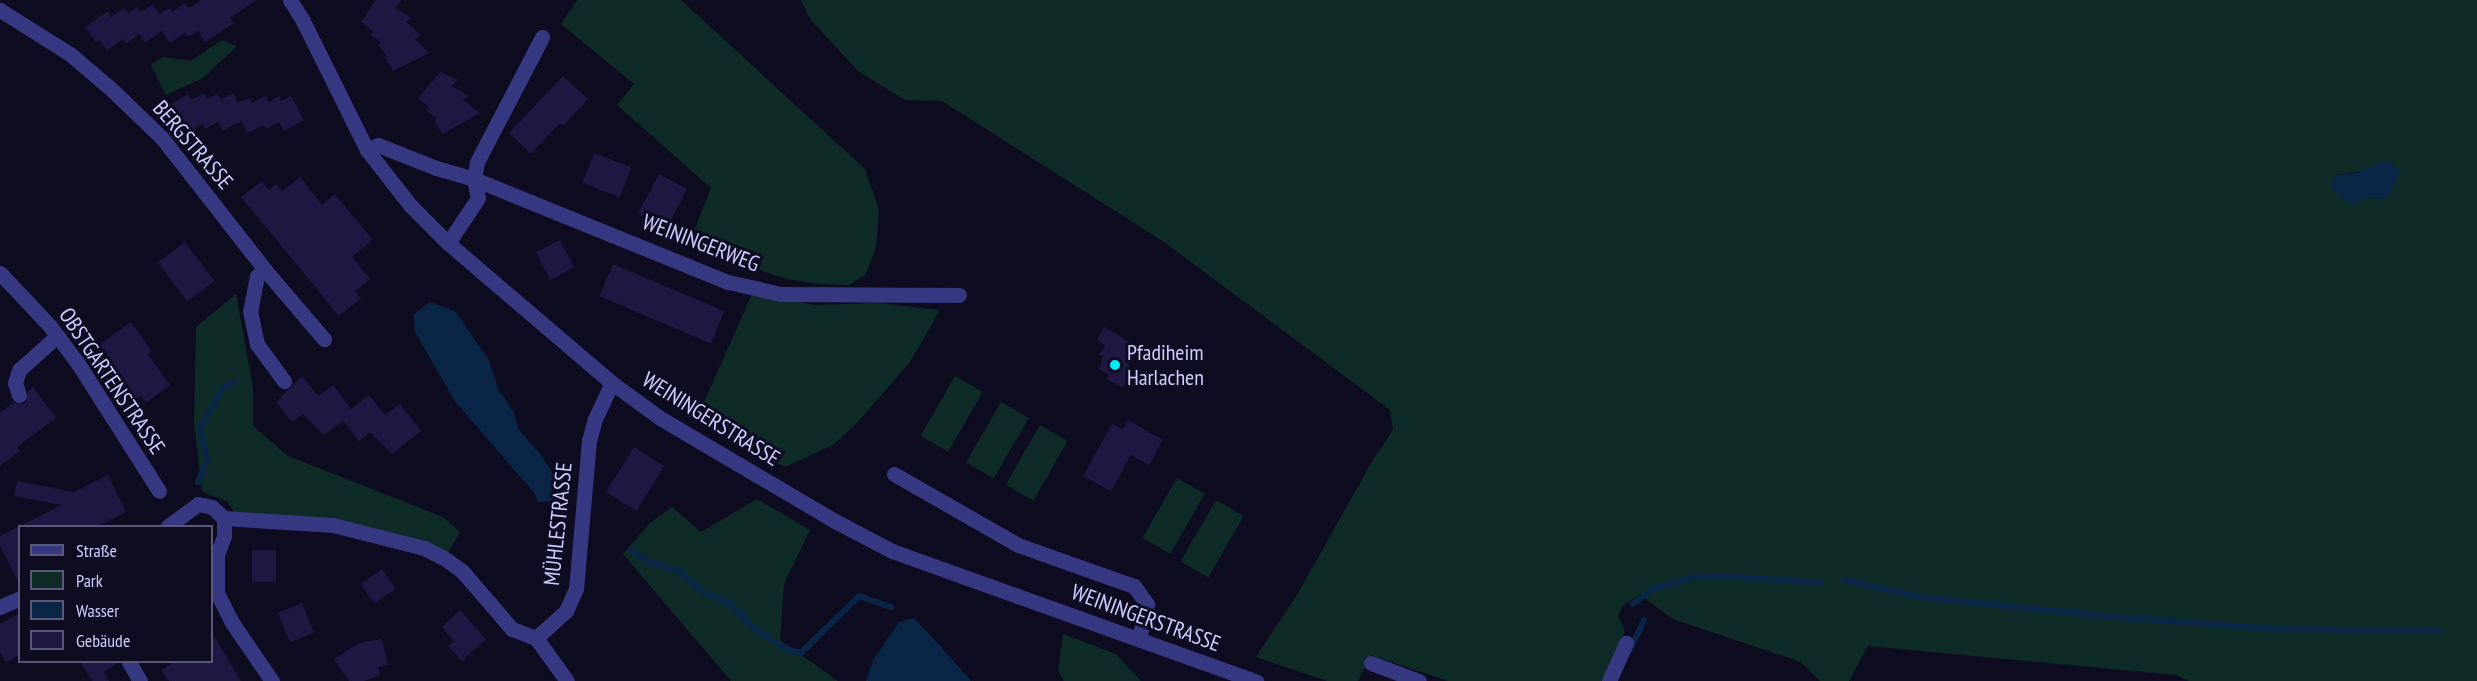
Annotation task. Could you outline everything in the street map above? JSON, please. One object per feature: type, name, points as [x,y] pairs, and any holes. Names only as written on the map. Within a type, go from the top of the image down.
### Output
[{"type":"street","name":"WEININGERSTRASSE","points":[[290,0],[303,21],[367,150],[410,205],[448,243],[612,382],[675,428],[879,544],[928,565],[1256,681]]},
{"type":"street","name":"BERGSTRASSE","points":[[0,10],[70,54],[128,104],[162,138],[265,270],[324,339]]},
{"type":"street","points":[[448,243],[478,198],[474,179],[477,162],[542,37]]},
{"type":"street","name":"WEININGERWEG","points":[[367,150],[378,145],[436,168],[474,179],[728,282],[781,294],[959,295]]},
{"type":"street","points":[[265,270],[257,276],[250,311],[257,344],[285,381]]},
{"type":"street","name":"OBSTGARTENSTRASSE","points":[[0,273],[57,336],[101,398],[159,491]]},
{"type":"street","points":[[19,395],[15,383],[19,370],[57,336]]},
{"type":"street","name":"MÜHLESTRASSE","points":[[536,638],[566,611],[576,589],[589,441],[595,418],[612,382]]},
{"type":"street","points":[[894,474],[1018,545],[1134,586],[1147,604],[1139,638]]},
{"type":"street","points":[[169,525],[198,504],[212,507],[224,518],[333,525],[424,548],[444,558],[462,571],[512,629],[536,638],[567,681]]},
{"type":"street","points":[[224,518],[224,536],[217,555],[217,593],[231,621],[272,681]]},
{"type":"street","points":[[0,607],[18,599]]},
{"type":"street","points":[[1609,681],[1626,643]]},
{"type":"street","points":[[130,663],[140,681]]},
{"type":"street","points":[[1371,663],[1419,681]]},
{"type":"green space","points":[[577,0],[681,0],[865,169],[879,210],[876,247],[866,274],[849,285],[787,279],[688,246],[711,188],[617,105],[634,84],[561,24]]},
{"type":"green space","points":[[801,0],[2477,0],[2477,681],[2189,681],[2176,675],[1868,646],[1849,681],[1820,681],[1801,662],[1673,619],[1640,595],[1623,605],[1618,616],[1625,631],[1603,681],[1448,681],[1371,655],[1358,681],[1327,681],[1256,657],[1297,595],[1374,458],[1393,430],[1390,410],[1164,242],[942,101],[905,100],[858,71],[811,20]],"holes":[[[2377,163],[2382,199],[2366,197],[2336,175],[2367,171]]]},
{"type":"green space","points":[[222,40],[237,46],[203,78],[166,95],[151,65],[163,57],[191,61]]},
{"type":"green space","points":[[236,294],[253,388],[253,426],[288,456],[443,517],[460,532],[447,554],[235,513],[227,501],[202,492],[194,422],[196,327]]},
{"type":"green space","points":[[752,294],[815,305],[877,303],[940,310],[910,362],[857,423],[833,445],[785,467],[697,418]]},
{"type":"green space","points":[[955,376],[983,392],[948,452],[920,436]]},
{"type":"green space","points":[[1001,402],[1029,418],[994,479],[966,463]]},
{"type":"green space","points":[[1040,425],[1068,441],[1033,501],[1006,485]]},
{"type":"green space","points":[[1177,478],[1205,494],[1170,554],[1142,538]]},
{"type":"green space","points":[[757,499],[810,530],[784,584],[780,640],[838,681],[731,681],[623,554],[650,523],[672,507],[701,532]]},
{"type":"green space","points":[[1216,500],[1244,516],[1208,577],[1180,561]]},
{"type":"green space","points":[[1063,634],[1116,654],[1141,681],[1064,681],[1058,670]]},
{"type":"water","points":[[2391,161],[2400,171],[2390,194],[2382,199],[2366,197],[2354,203],[2347,202],[2330,187],[2336,175],[2358,173],[2377,163]]},
{"type":"water","points":[[430,302],[455,311],[489,360],[498,389],[513,411],[519,430],[541,455],[563,489],[561,495],[567,500],[563,506],[556,501],[538,502],[535,494],[454,400],[415,332],[413,315]]},
{"type":"water","points":[[914,618],[971,681],[866,681],[873,660],[899,622]]},
{"type":"building","points":[[201,0],[257,0],[230,18],[234,23],[205,42],[198,31],[188,37],[185,33],[170,43],[162,31],[145,43],[139,34],[126,44],[123,39],[107,51],[99,40],[96,42],[85,27],[108,11],[111,17],[124,8],[128,13],[137,7],[141,12],[153,4],[159,14],[170,8],[172,12],[185,3],[189,8]]},
{"type":"building","points":[[376,0],[402,0],[395,8],[412,18],[406,22],[421,35],[415,39],[429,53],[393,71],[385,58],[387,56],[378,45],[381,43],[371,34],[373,31],[361,22]]},
{"type":"building","points":[[440,72],[458,80],[451,86],[469,96],[463,100],[480,113],[443,134],[434,121],[437,119],[426,110],[429,107],[418,98]]},
{"type":"building","points":[[563,76],[588,99],[563,126],[560,123],[531,154],[509,133]]},
{"type":"building","points":[[204,93],[207,99],[218,94],[221,99],[233,93],[238,103],[249,98],[252,103],[265,96],[269,102],[279,96],[281,101],[291,96],[304,120],[284,131],[279,122],[266,129],[264,125],[247,133],[241,121],[223,131],[218,122],[205,129],[202,124],[187,132],[169,105],[188,94],[191,100]]},
{"type":"building","points":[[594,153],[631,167],[620,197],[583,183]]},
{"type":"building","points":[[659,174],[687,189],[666,229],[638,214]]},
{"type":"building","points":[[300,177],[322,205],[335,194],[373,240],[352,257],[370,279],[355,291],[361,298],[339,316],[241,197],[262,181],[269,190],[276,184],[282,191]]},
{"type":"building","points":[[560,240],[574,268],[550,280],[536,252]]},
{"type":"building","points":[[185,242],[214,281],[187,302],[158,262]]},
{"type":"building","points":[[613,264],[724,311],[711,343],[599,296]]},
{"type":"building","points":[[131,322],[152,351],[148,354],[170,385],[146,403],[141,396],[136,400],[112,368],[115,366],[100,344]]},
{"type":"building","name":"Pfadiheim Harlachen","points":[[1104,327],[1138,347],[1128,365],[1134,369],[1123,388],[1107,379],[1109,375],[1099,369],[1103,356],[1099,355],[1105,345],[1097,340]]},
{"type":"building","points":[[302,376],[318,396],[333,385],[351,409],[369,395],[385,415],[400,404],[421,431],[392,454],[370,432],[359,441],[343,421],[324,435],[303,414],[292,422],[276,402]]},
{"type":"building","points":[[33,387],[56,418],[17,447],[20,451],[0,466],[0,413],[13,403],[26,402],[28,391]]},
{"type":"building","points":[[1128,420],[1163,440],[1149,465],[1131,455],[1111,491],[1083,476],[1112,424],[1123,429]]},
{"type":"building","points":[[634,447],[665,466],[636,511],[606,492]]},
{"type":"building","points":[[108,475],[126,512],[100,525],[22,525],[62,505],[14,496],[17,481],[74,492]]},
{"type":"building","points":[[18,527],[18,581],[0,546],[0,536]]},
{"type":"building","points":[[252,550],[276,550],[276,582],[252,582]]},
{"type":"building","points":[[382,569],[396,589],[374,604],[361,584]]},
{"type":"building","points":[[302,603],[314,633],[290,642],[278,613]]},
{"type":"building","points":[[460,610],[486,639],[462,661],[448,646],[454,641],[442,627]]},
{"type":"building","points":[[18,614],[18,656],[6,662],[0,652],[0,624]]},
{"type":"building","points":[[213,635],[241,681],[169,681],[161,670],[172,663],[213,663]]},
{"type":"building","points":[[382,639],[388,665],[378,667],[380,675],[364,681],[349,681],[334,659],[359,643]]},
{"type":"building","points":[[81,663],[118,663],[104,672],[109,681],[92,681]]},
{"type":"waterway","points":[[198,482],[207,461],[200,428],[223,388],[235,381]]},
{"type":"waterway","points":[[631,549],[645,560],[679,571],[704,593],[731,604],[751,626],[786,649],[801,653],[859,596],[891,607]]},
{"type":"waterway","points":[[1633,604],[1654,588],[1695,577],[1736,577],[1821,583]]},
{"type":"waterway","points":[[1845,580],[1919,597],[2105,616],[2274,629],[2439,631]]},
{"type":"waterway","points":[[1630,650],[1644,620]]},
{"type":"place","name":"Pfadiheim Harlachen","points":[[1115,365]]}]
